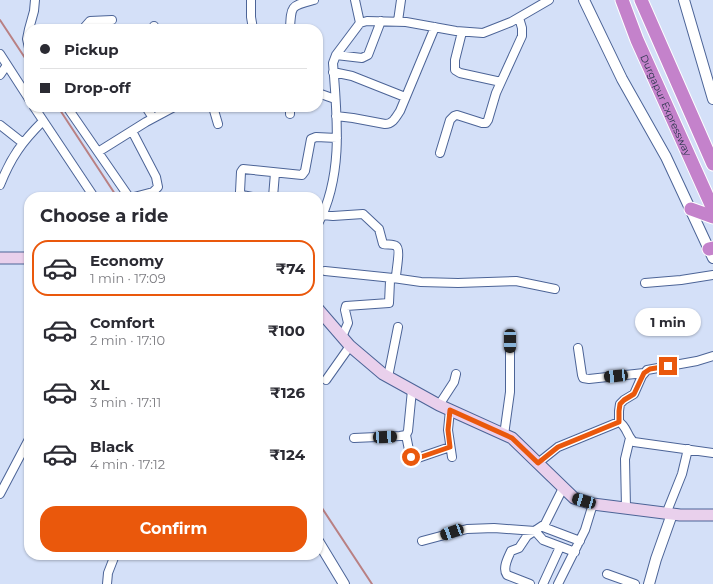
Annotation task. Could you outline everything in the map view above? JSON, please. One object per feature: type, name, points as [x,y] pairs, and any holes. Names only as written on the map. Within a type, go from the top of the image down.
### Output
[{"type":"highway","name":"Durgapur Expressway","points":[[622,0],[638,40],[713,209]]},
{"type":"highway","name":"Durgapur Expressway","points":[[641,0],[713,164]]},
{"type":"highway","points":[[691,209],[713,217]]},
{"type":"main road","points":[[0,258],[24,258]]},
{"type":"main road","points":[[323,315],[346,341],[383,374],[439,405],[512,438],[574,498],[594,504],[669,514],[712,513]]},
{"type":"street","points":[[30,24],[35,0]]},
{"type":"street","points":[[251,0],[252,24]]},
{"type":"street","points":[[290,24],[291,10],[298,4],[314,0]]},
{"type":"street","points":[[355,0],[360,23]]},
{"type":"street","points":[[398,21],[401,0]]},
{"type":"street","points":[[323,203],[335,169],[337,138],[333,63],[336,55],[360,23],[367,21],[398,21],[435,26],[462,32],[483,33],[519,18],[549,0]]},
{"type":"street","points":[[584,0],[622,79],[666,157],[712,252]]},
{"type":"street","points":[[684,0],[713,99]]},
{"type":"street","points":[[440,153],[450,120],[454,116],[457,115],[480,123],[486,123],[501,82],[522,36],[522,28],[519,18]]},
{"type":"street","points":[[87,24],[90,21],[112,20]]},
{"type":"street","points":[[336,55],[362,58],[368,55],[381,21]]},
{"type":"street","points":[[336,116],[389,124],[396,117],[406,97],[435,26]]},
{"type":"street","points":[[462,32],[455,60],[455,70],[460,73],[501,82]]},
{"type":"street","points":[[0,54],[24,91]]},
{"type":"street","points":[[0,75],[7,65]]},
{"type":"street","points":[[333,72],[352,76],[406,97]]},
{"type":"street","points":[[323,96],[335,99]]},
{"type":"street","points":[[38,112],[91,192]]},
{"type":"street","points":[[70,112],[126,192]]},
{"type":"street","points":[[149,112],[153,118]]},
{"type":"street","points":[[98,152],[163,112]]},
{"type":"street","points":[[214,112],[218,124]]},
{"type":"street","points":[[0,185],[22,143],[44,121]]},
{"type":"street","points":[[0,125],[22,143]]},
{"type":"street","points":[[132,131],[156,177],[158,187],[153,192]]},
{"type":"street","points":[[240,192],[241,172],[243,168],[302,175],[305,171],[311,139],[316,137],[337,138]]},
{"type":"street","points":[[273,192],[275,173]]},
{"type":"street","points":[[323,215],[333,216],[359,213],[365,215],[380,229],[383,244],[394,246],[398,249],[399,253],[394,278],[390,281],[389,303],[346,306],[345,310],[348,323],[346,341],[326,380]]},
{"type":"street","points":[[325,271],[415,281],[516,281],[555,289]]},
{"type":"street","points":[[645,283],[681,280],[713,275]]},
{"type":"street","points":[[388,377],[398,326]]},
{"type":"street","points":[[504,435],[510,392],[510,341]]},
{"type":"street","points":[[578,348],[583,378],[589,379],[644,373]]},
{"type":"street","points":[[619,422],[620,404],[634,394],[644,373],[647,370],[697,361],[713,356]]},
{"type":"street","points":[[439,405],[454,382],[456,374]]},
{"type":"street","points":[[412,390],[408,431],[406,435],[410,455],[413,458],[418,458],[450,447]]},
{"type":"street","points":[[450,410],[448,430],[452,457]]},
{"type":"street","points":[[619,422],[624,426],[630,438],[634,442],[713,453]]},
{"type":"street","points":[[538,463],[558,447],[619,422]]},
{"type":"street","points":[[354,438],[406,435]]},
{"type":"street","points":[[626,508],[625,459],[630,438]]},
{"type":"street","points":[[0,494],[24,448]]},
{"type":"street","points":[[649,584],[688,449]]},
{"type":"street","points":[[504,584],[507,575],[505,569],[511,551],[519,548],[527,536],[543,527],[563,488]]},
{"type":"street","points":[[558,584],[580,541],[594,504]]},
{"type":"street","points":[[543,527],[580,541]]},
{"type":"street","points":[[422,542],[467,529],[535,531],[543,540],[575,552]]},
{"type":"street","points":[[543,584],[560,547]]},
{"type":"street","points":[[323,549],[344,584]]},
{"type":"street","points":[[108,584],[108,573],[114,560]]},
{"type":"street","points":[[607,574],[635,584]]},
{"type":"street","points":[[507,575],[530,584]]},
{"type":"waterway","points":[[0,20],[24,56]]},
{"type":"waterway","points":[[61,112],[114,192]]},
{"type":"waterway","points":[[323,510],[372,584]]},
{"type":"route","points":[[411,457],[418,458],[450,447],[448,430],[450,410],[512,438],[538,463],[558,447],[619,422],[620,404],[636,392],[644,373],[650,369],[668,366]]}]
